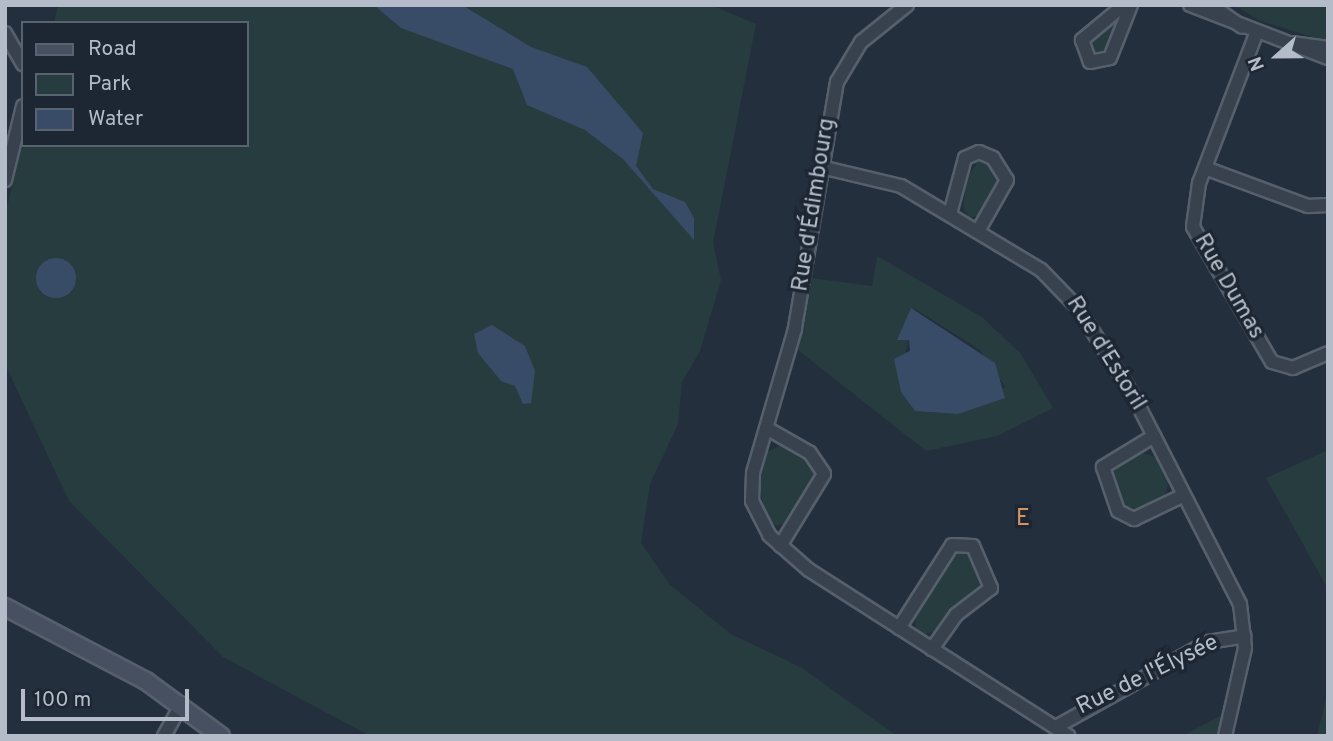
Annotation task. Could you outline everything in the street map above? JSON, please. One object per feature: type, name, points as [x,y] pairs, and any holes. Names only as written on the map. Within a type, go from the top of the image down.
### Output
[{"type":"street","name":"Rue d'Édimbourg","points":[[907,5],[861,42],[841,74],[821,167],[795,329],[751,494],[758,520],[780,546],[899,628],[1069,736]]},
{"type":"street","points":[[1124,5],[1082,40],[1090,62],[1110,58],[1131,5]]},
{"type":"street","points":[[1190,5],[1256,34],[1328,58]]},
{"type":"street","points":[[1211,5],[1242,27]]},
{"type":"street","points":[[5,33],[21,61]]},
{"type":"street","name":"Rue Dumas","points":[[1256,34],[1193,204],[1195,234],[1267,355],[1288,369],[1328,353]]},
{"type":"street","points":[[1285,43],[1328,48]]},
{"type":"street","points":[[5,180],[21,114]]},
{"type":"street","points":[[950,214],[965,158],[979,152],[993,158],[1007,180],[978,231]]},
{"type":"street","name":"Rue d'Estoril","points":[[821,167],[893,182],[978,231],[1067,293],[1154,436],[1237,597],[1245,636],[1225,736]]},
{"type":"street","points":[[1205,168],[1308,206],[1328,205]]},
{"type":"street","points":[[768,429],[810,453],[824,474],[780,546]]},
{"type":"street","name":"Rue d'Estoril","points":[[1154,436],[1103,467],[1118,511],[1135,519],[1184,495]]},
{"type":"street","points":[[899,628],[952,545],[973,546],[991,588],[956,615],[932,649]]},
{"type":"street","points":[[5,607],[182,704],[221,736]]},
{"type":"street","name":"Rue de l'Élysée","points":[[1056,727],[1208,642],[1245,636]]},
{"type":"street","points":[[164,736],[182,704]]},
{"type":"green space","points":[[58,5],[711,5],[756,24],[713,243],[721,280],[700,351],[682,382],[678,424],[650,484],[641,543],[670,585],[731,634],[802,668],[897,736],[370,736],[223,657],[69,501],[5,364],[5,215],[22,147],[248,147],[248,21],[54,21]]},
{"type":"green space","points":[[1235,5],[1328,5],[1328,42],[1258,20]]},
{"type":"green space","points":[[1117,21],[1106,53],[1091,54],[1089,44]]},
{"type":"green space","points":[[978,161],[992,166],[997,183],[979,215],[970,218],[963,208],[966,180]]},
{"type":"green space","points":[[877,256],[982,317],[1021,354],[1053,408],[997,436],[926,451],[798,350],[811,278],[872,286]],"holes":[[[915,309],[980,350],[1005,387],[958,414],[915,411],[899,384]]]},
{"type":"green space","points":[[782,445],[810,463],[816,478],[791,520],[777,526],[766,520],[759,484],[767,452]]},
{"type":"green space","points":[[1328,450],[1328,589],[1266,478]]},
{"type":"green space","points":[[1134,453],[1146,453],[1156,457],[1164,465],[1168,481],[1164,497],[1156,505],[1146,509],[1134,509],[1124,505],[1116,497],[1112,487],[1112,475],[1116,465],[1124,457]]},
{"type":"green space","points":[[957,551],[969,552],[981,589],[952,608],[936,631],[925,634],[916,628],[915,616]]},
{"type":"green space","points":[[1328,689],[1328,736],[1317,736],[1323,711]]},
{"type":"green space","points":[[1224,714],[1218,736],[1182,736]]},
{"type":"water","points":[[374,5],[462,5],[531,47],[587,67],[643,133],[636,166],[653,189],[685,202],[694,218],[694,240],[623,159],[585,130],[527,105],[513,69],[401,28]]},
{"type":"water","points":[[56,258],[64,259],[70,264],[75,270],[75,286],[70,292],[64,297],[56,298],[48,297],[42,292],[37,286],[36,278],[37,270],[42,264],[48,259]]},
{"type":"water","points":[[911,308],[995,363],[1005,398],[958,414],[915,411],[901,392],[894,359],[910,351],[909,340],[897,340]]},
{"type":"water","points":[[492,325],[525,346],[535,371],[531,403],[523,404],[515,386],[501,381],[478,353],[474,334]]},
{"type":"district","name":"E","points":[[1024,520]]}]
